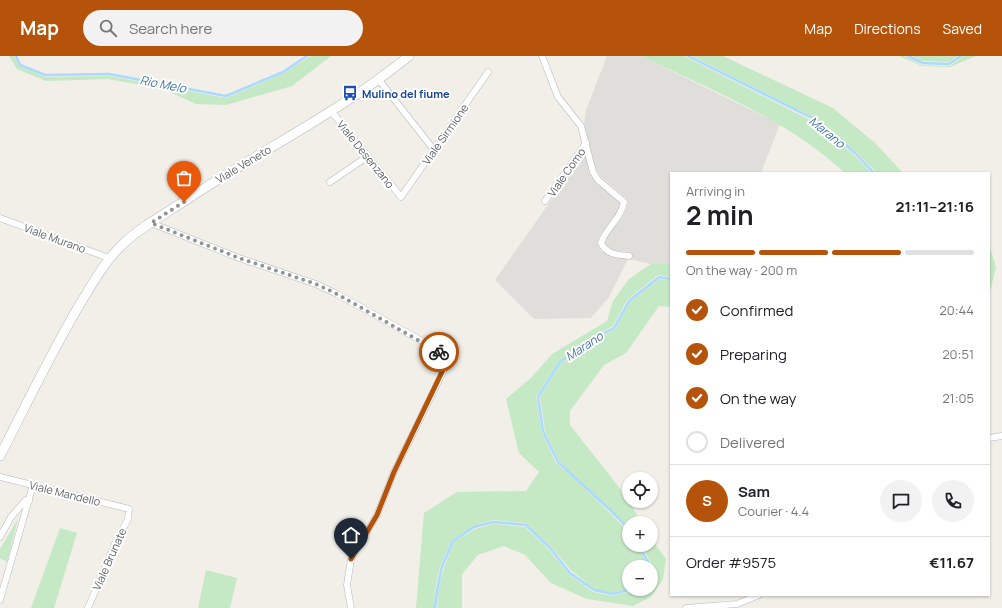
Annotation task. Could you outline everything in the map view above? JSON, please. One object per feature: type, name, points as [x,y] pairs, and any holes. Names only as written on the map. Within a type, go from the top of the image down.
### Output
[{"type":"main road","name":"Viale Veneto","points":[[0,456],[65,330],[110,258],[122,244],[205,187],[332,111],[379,80],[409,56]]},
{"type":"street","name":"Viale Como","points":[[542,56],[558,97],[581,126],[593,172],[598,180],[624,202],[618,217],[603,236],[601,243],[603,248],[610,253],[628,256]]},
{"type":"street","name":"Viale Sirmione","points":[[401,197],[488,72]]},
{"type":"street","points":[[379,80],[434,150]]},
{"type":"street","name":"Viale Desenzano","points":[[332,111],[401,197]]},
{"type":"street","name":"Viale Como","points":[[545,201],[586,144]]},
{"type":"street","points":[[330,182],[368,156]]},
{"type":"street","name":"Viale Murano","points":[[0,218],[110,258]]},
{"type":"street","points":[[151,223],[239,258],[316,284],[431,346],[447,358],[442,372],[394,472],[377,515],[351,559],[347,585],[351,608]]},
{"type":"street","points":[[990,438],[1002,436]]},
{"type":"street","name":"Viale Mandello","points":[[0,477],[129,509]]},
{"type":"street","points":[[0,600],[33,485]]},
{"type":"street","points":[[0,537],[10,517],[26,500],[29,501]]},
{"type":"street","name":"Viale Brunate","points":[[88,608],[115,544],[128,519],[129,509]]},
{"type":"street","points":[[686,608],[737,604],[757,596]]},
{"type":"shaded area","points":[[607,56],[641,56],[780,124],[761,172],[670,172],[670,263],[651,264],[628,259],[609,297],[591,318],[534,319],[495,280],[585,152],[590,173],[596,182],[621,203],[616,215],[601,234],[597,243],[600,250],[609,256],[628,258],[629,252],[611,250],[604,243],[606,237],[621,219],[626,210],[628,201],[601,177],[596,170],[584,125],[586,110]]},
{"type":"green space","points":[[9,56],[14,56],[19,66],[45,77],[109,76],[226,98],[284,73],[311,56],[331,56],[292,86],[226,105],[196,104],[163,89],[108,79],[46,81],[17,69]]},
{"type":"green space","points":[[641,56],[684,56],[812,121],[854,155],[871,172],[844,172],[822,154],[773,121],[721,94]]},
{"type":"green space","points":[[692,56],[723,56],[833,108],[875,143],[902,172],[876,172],[856,152],[814,118]]},
{"type":"green space","points":[[899,56],[904,56],[922,65],[950,66],[964,56],[976,56],[950,67],[922,66]]},
{"type":"green space","points":[[912,56],[958,56],[949,62],[923,61]]},
{"type":"green space","points":[[990,248],[996,267],[990,292]]},
{"type":"green space","points":[[670,263],[670,277],[658,275],[627,300],[613,326],[591,338],[559,361],[536,397],[542,432],[556,463],[575,479],[622,525],[622,552],[640,552],[646,560],[622,560],[622,590],[613,593],[594,589],[572,571],[551,547],[526,523],[492,520],[474,526],[452,540],[440,567],[435,590],[434,608],[416,608],[424,513],[457,492],[526,491],[539,472],[519,453],[506,399],[531,378],[552,354],[607,321],[613,301],[629,279],[651,264]]},
{"type":"green space","points":[[659,279],[670,280],[670,307],[659,306],[626,353],[604,365],[570,411],[570,425],[622,491],[622,508],[633,508],[638,516],[622,516],[622,520],[559,461],[545,431],[540,397],[561,363],[593,341],[615,329],[630,302]]},
{"type":"green space","points":[[18,519],[7,562],[0,558],[0,549]]},
{"type":"green space","points":[[493,524],[525,527],[548,549],[569,574],[593,592],[613,596],[622,594],[622,596],[652,596],[633,606],[587,599],[551,583],[525,555],[504,546],[478,555],[462,574],[462,608],[437,608],[438,591],[444,568],[454,542],[475,529]]},
{"type":"green space","points":[[60,528],[77,533],[54,608],[31,608]]},
{"type":"green space","points":[[658,548],[666,559],[663,579],[658,586],[658,560],[649,560],[645,552],[658,552]]},
{"type":"green space","points":[[206,570],[237,578],[230,608],[198,608]]},
{"type":"waterway","name":"Rio Melo","points":[[16,56],[20,65],[45,75],[109,74],[226,96],[283,72],[307,56]]},
{"type":"waterway","name":"Marano","points":[[688,56],[814,119],[855,153],[873,172]]},
{"type":"waterway","name":"Marano","points":[[908,56],[923,63],[949,64],[961,56]]},
{"type":"waterway","name":"Marano","points":[[622,522],[558,462],[543,431],[538,397],[560,362],[592,339],[614,328],[629,301],[659,277],[670,279]]},
{"type":"waterway","name":"Marano","points":[[435,608],[442,567],[453,541],[474,527],[493,522],[526,525],[550,548],[570,573],[594,590],[613,594],[622,592]]},
{"type":"waterway","name":"Marano","points":[[642,552],[647,560]]},
{"type":"way so far","points":[[184,202],[151,223],[239,258],[316,284],[337,294],[431,346],[439,352]]},
{"type":"place","name":"Mulino del fiume","points":[[350,93]]},
{"type":"route","points":[[351,559],[377,515],[394,472],[442,372],[447,358],[439,352]]}]
